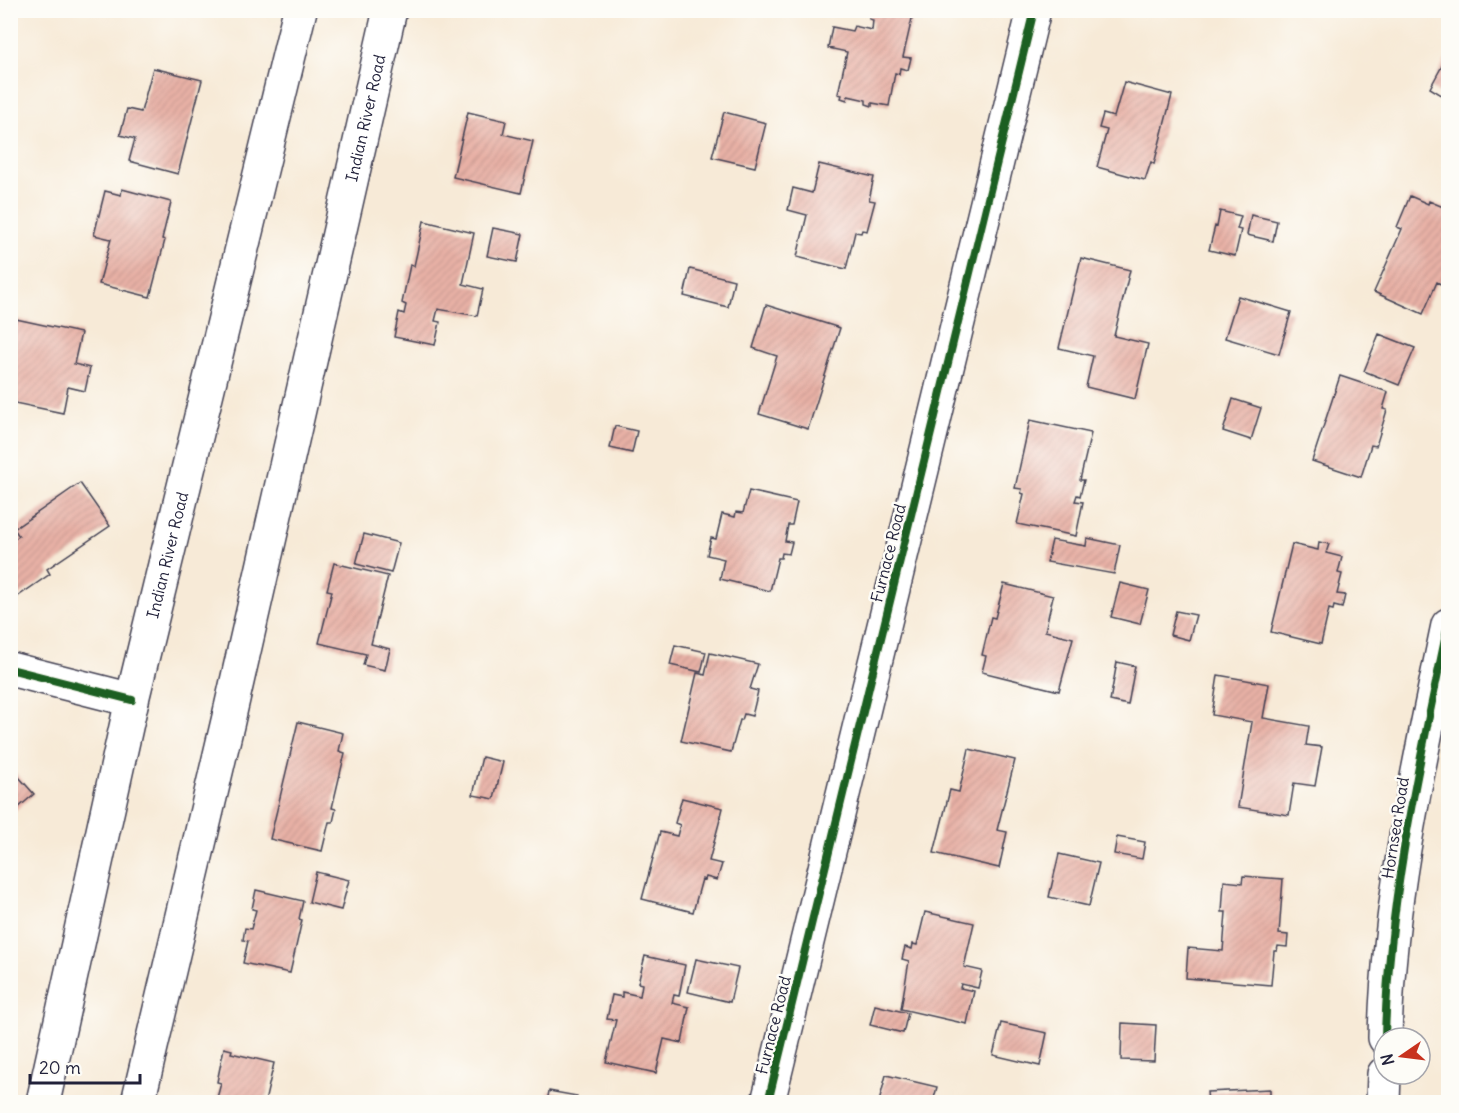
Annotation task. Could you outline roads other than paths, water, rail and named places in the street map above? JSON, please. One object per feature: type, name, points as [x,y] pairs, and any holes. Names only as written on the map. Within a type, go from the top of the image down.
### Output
[{"type":"main road","name":"Indian River Road","points":[[43,1102],[132,700],[300,10]]},
{"type":"main road","name":"Indian River Road","points":[[138,1102],[390,10]]},
{"type":"main road","name":"Furnace Road","points":[[768,1102],[1034,10]]},
{"type":"main road","name":"Hornsea Road","points":[[1386,1026],[1392,945],[1412,800],[1449,625]]},
{"type":"main road","points":[[10,669],[132,700]]},
{"type":"main road","points":[[1383,1102],[1384,1086]]}]
